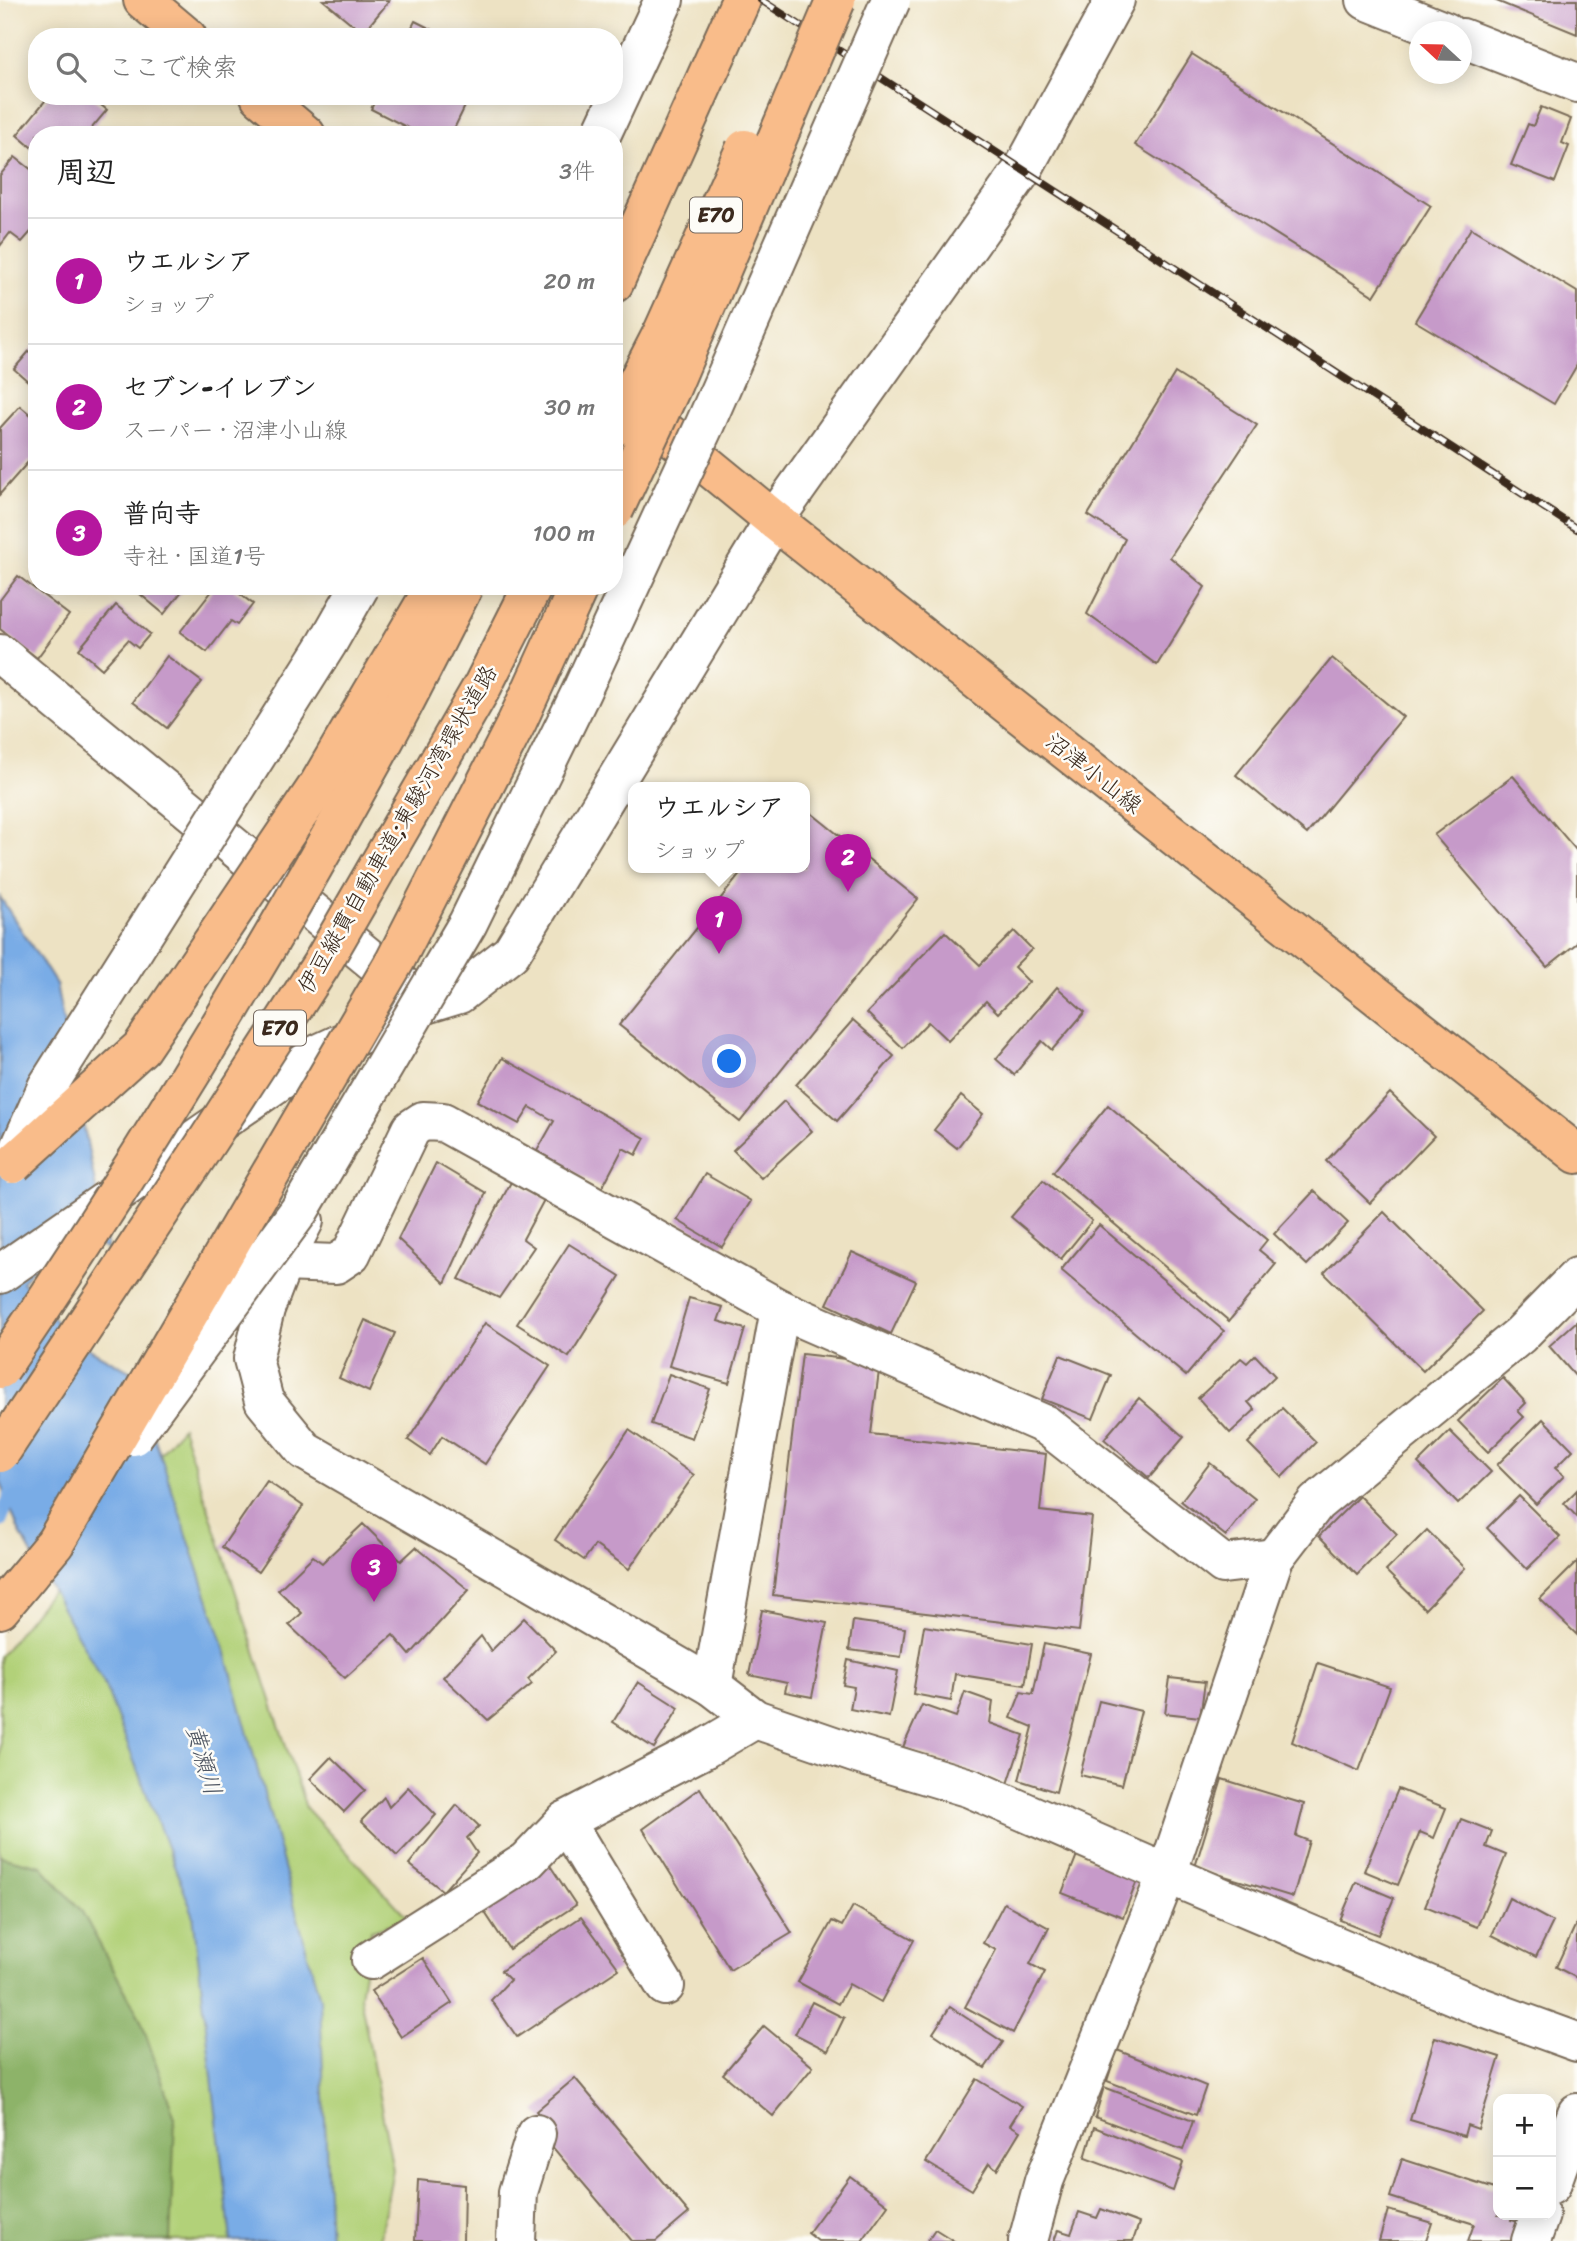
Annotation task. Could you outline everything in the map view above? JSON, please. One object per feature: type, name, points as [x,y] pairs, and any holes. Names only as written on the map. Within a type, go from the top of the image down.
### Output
[{"type":"main road","points":[[143,0],[176,28]]},
{"type":"main road","name":"E70","points":[[623,264],[741,0]]},
{"type":"main road","name":"E70","points":[[623,410],[663,332],[812,0]]},
{"type":"main road","points":[[623,491],[671,388],[836,0]]},
{"type":"main road","points":[[271,105],[295,126]]},
{"type":"main road","points":[[623,258],[643,222]]},
{"type":"main road","name":"沼津小山線","points":[[623,396],[774,520],[1577,1154]]},
{"type":"main road","points":[[6,1172],[141,1048],[319,784],[430,595]]},
{"type":"main road","name":"E70","points":[[0,1369],[49,1297],[214,1036],[376,754],[459,595]]},
{"type":"main road","name":"伊豆縦貫自動車道;東駿河湾環状道路","points":[[0,1453],[321,965],[483,685],[528,595]]},
{"type":"main road","points":[[0,1609],[55,1543],[395,961],[517,722],[575,595]]},
{"type":"street","points":[[623,88],[664,0]]},
{"type":"street","points":[[55,1543],[299,1211],[468,923],[581,692],[705,424],[891,0]]},
{"type":"street","points":[[0,1274],[320,1053],[426,1004],[459,994],[511,953],[774,520],[1023,169],[1115,0]]},
{"type":"street","points":[[1366,0],[1418,21]]},
{"type":"street","points":[[1472,42],[1577,83]]},
{"type":"street","points":[[605,126],[615,105]]},
{"type":"street","points":[[6,1172],[47,1087],[327,644],[355,595]]},
{"type":"street","points":[[0,654],[426,1004]]},
{"type":"street","points":[[320,1053],[343,1101],[344,1131],[329,1173],[283,1262],[265,1309],[253,1359],[264,1401],[304,1450],[712,1686],[755,1719],[860,1755],[970,1788],[1480,2007],[1577,2042]]},
{"type":"street","points":[[283,1262],[336,1264],[351,1254],[411,1129],[423,1121],[443,1122],[780,1309],[1046,1425],[1223,1564],[1274,1558]]},
{"type":"street","points":[[1028,2241],[1044,2181],[1167,1874],[1274,1558],[1316,1503],[1520,1335],[1577,1277]]},
{"type":"street","points":[[712,1686],[780,1309]]},
{"type":"street","points":[[371,1960],[527,1861],[565,1821],[704,1749],[755,1719]]},
{"type":"street","points":[[565,1821],[666,1986]]},
{"type":"street","points":[[1556,2171],[1577,2113]]},
{"type":"street","points":[[516,2241],[519,2192],[536,2134]]},
{"type":"street","points":[[1531,2241],[1538,2220]]},
{"type":"green space","points":[[182,1427],[306,1808],[409,1919],[371,1930],[360,1996],[393,2170],[379,2241],[0,2241],[0,1656]]},
{"type":"green space","points":[[0,1856],[41,1866],[81,1910],[140,2018],[175,2118],[170,2241],[0,2241]]},
{"type":"water","name":"黄瀬川","points":[[0,897],[56,984],[108,1250],[66,1229],[22,1282],[71,1339],[133,1373],[224,1646],[320,1999],[330,2241],[231,2241],[193,1914],[103,1681],[19,1531],[0,1480]]},
{"type":"building","points":[[323,0],[390,0],[367,28],[357,28]]},
{"type":"building","points":[[1494,0],[1577,0],[1577,34]]},
{"type":"building","points":[[415,21],[429,28],[412,28]]},
{"type":"building","points":[[1192,54],[1431,206],[1374,296],[1135,145]]},
{"type":"building","points":[[42,105],[101,105],[107,110],[94,126],[28,126],[28,144],[17,135]]},
{"type":"building","points":[[373,105],[466,105],[455,126],[404,126],[371,109]]},
{"type":"building","points":[[1541,107],[1571,119],[1562,143],[1569,146],[1555,182],[1511,165],[1528,124],[1533,126]]},
{"type":"building","points":[[15,157],[28,167],[28,235],[22,242],[10,233],[0,246],[0,175]]},
{"type":"building","points":[[1471,228],[1577,292],[1577,365],[1554,404],[1415,321]]},
{"type":"building","points":[[28,353],[28,381],[14,369]]},
{"type":"building","points":[[1175,373],[1257,425],[1170,557],[1205,587],[1157,665],[1087,614],[1125,539],[1088,515]]},
{"type":"building","points":[[20,406],[28,413],[28,462],[0,494],[0,428]]},
{"type":"building","points":[[18,576],[28,584],[28,595],[43,595],[69,615],[37,658],[0,629],[0,600]]},
{"type":"building","points":[[141,595],[179,595],[164,614]]},
{"type":"building","points":[[209,595],[241,595],[253,604],[237,625],[231,621],[207,652],[180,632]]},
{"type":"building","points":[[116,605],[150,634],[138,648],[128,640],[102,669],[79,649]]},
{"type":"building","points":[[167,656],[202,682],[167,728],[133,702]]},
{"type":"building","points":[[1332,658],[1403,717],[1307,834],[1236,775]]},
{"type":"building","points":[[1513,776],[1577,851],[1577,943],[1547,967],[1434,835]]},
{"type":"building","points":[[810,812],[918,899],[740,1122],[619,1025],[741,873],[810,873]]},
{"type":"building","points":[[1014,931],[1032,949],[1014,967],[1029,982],[998,1013],[986,1001],[948,1041],[928,1022],[903,1048],[867,1013],[945,932],[980,965]]},
{"type":"building","points":[[1057,987],[1085,1012],[1052,1050],[1042,1041],[1014,1075],[996,1059]]},
{"type":"building","points":[[853,1020],[894,1056],[837,1121],[796,1085]]},
{"type":"building","points":[[502,1058],[645,1138],[636,1155],[623,1148],[602,1188],[537,1151],[554,1121],[530,1107],[519,1124],[477,1101]]},
{"type":"building","points":[[1390,1093],[1434,1136],[1370,1203],[1326,1161]]},
{"type":"building","points":[[961,1096],[983,1114],[957,1148],[934,1130]]},
{"type":"building","points":[[784,1101],[812,1131],[761,1178],[733,1150]]},
{"type":"building","points":[[1108,1105],[1267,1240],[1259,1250],[1276,1264],[1229,1321],[1053,1172]]},
{"type":"building","points":[[436,1163],[486,1193],[445,1283],[398,1239]]},
{"type":"building","points":[[705,1174],[751,1201],[722,1247],[677,1220]]},
{"type":"building","points":[[1043,1180],[1092,1221],[1061,1259],[1011,1217]]},
{"type":"building","points":[[511,1182],[545,1198],[523,1239],[534,1247],[499,1298],[459,1279]]},
{"type":"building","points":[[1314,1191],[1348,1223],[1307,1265],[1274,1234]]},
{"type":"building","points":[[1384,1212],[1483,1311],[1423,1371],[1324,1273]]},
{"type":"building","points":[[1099,1225],[1224,1331],[1186,1376],[1061,1270]]},
{"type":"building","points":[[569,1244],[620,1276],[569,1357],[517,1324]]},
{"type":"building","points":[[852,1252],[916,1281],[891,1334],[827,1304]]},
{"type":"building","points":[[689,1298],[723,1307],[718,1321],[745,1329],[729,1383],[669,1366]]},
{"type":"building","points":[[365,1320],[395,1333],[369,1392],[339,1378]]},
{"type":"building","points":[[1577,1321],[1577,1378],[1549,1346]]},
{"type":"building","points":[[485,1323],[550,1366],[485,1464],[442,1436],[430,1455],[408,1440]]},
{"type":"building","points":[[802,1354],[880,1363],[871,1434],[1046,1454],[1040,1511],[1092,1517],[1079,1631],[773,1595]]},
{"type":"building","points":[[1060,1355],[1111,1375],[1093,1419],[1042,1399]]},
{"type":"building","points":[[1255,1355],[1275,1376],[1248,1402],[1255,1410],[1230,1433],[1198,1398],[1241,1358],[1247,1363]]},
{"type":"building","points":[[669,1374],[710,1389],[692,1438],[651,1424]]},
{"type":"building","points":[[1503,1378],[1526,1403],[1518,1411],[1524,1417],[1488,1452],[1458,1421]]},
{"type":"building","points":[[1139,1398],[1184,1437],[1149,1478],[1104,1439]]},
{"type":"building","points":[[1282,1408],[1316,1442],[1282,1477],[1248,1443]]},
{"type":"building","points":[[1543,1419],[1573,1450],[1555,1468],[1564,1476],[1536,1504],[1497,1465]]},
{"type":"building","points":[[629,1430],[694,1475],[629,1569],[595,1545],[584,1560],[555,1540]]},
{"type":"building","points":[[1450,1431],[1491,1472],[1458,1504],[1418,1463]]},
{"type":"building","points":[[1210,1463],[1255,1499],[1226,1536],[1181,1501]]},
{"type":"building","points":[[267,1481],[303,1506],[258,1572],[222,1547]]},
{"type":"building","points":[[1577,1490],[1577,1517],[1564,1503]]},
{"type":"building","points":[[1359,1496],[1397,1534],[1357,1575],[1319,1536]]},
{"type":"building","points":[[1519,1496],[1560,1537],[1527,1569],[1487,1528]]},
{"type":"building","points":[[363,1524],[401,1561],[416,1547],[469,1590],[410,1655],[393,1635],[345,1678],[289,1625],[302,1613],[278,1590],[313,1556],[322,1563]]},
{"type":"building","points":[[1427,1530],[1465,1568],[1425,1609],[1386,1571]]},
{"type":"building","points":[[1577,1562],[1577,1635],[1540,1599]]},
{"type":"building","points":[[762,1610],[827,1623],[812,1697],[785,1692],[787,1683],[749,1675]]},
{"type":"building","points":[[524,1618],[556,1651],[528,1679],[532,1684],[488,1720],[443,1677],[481,1636],[491,1651]]},
{"type":"building","points":[[853,1621],[905,1628],[901,1657],[849,1650]]},
{"type":"building","points":[[924,1626],[1032,1644],[1025,1685],[955,1674],[951,1701],[913,1694]]},
{"type":"building","points":[[1044,1644],[1091,1654],[1056,1792],[1019,1780],[1033,1727],[1011,1718],[1021,1692],[1033,1694]]},
{"type":"building","points":[[848,1660],[898,1671],[889,1717],[850,1709],[854,1687],[843,1685]]},
{"type":"building","points":[[1318,1663],[1390,1687],[1359,1771],[1292,1742]]},
{"type":"building","points":[[1170,1678],[1205,1682],[1200,1717],[1165,1713]]},
{"type":"building","points":[[638,1682],[679,1708],[654,1748],[613,1722]]},
{"type":"building","points":[[965,1692],[993,1702],[990,1723],[1024,1735],[1008,1784],[903,1747],[922,1705],[956,1717]]},
{"type":"building","points":[[1099,1701],[1141,1711],[1122,1785],[1080,1775]]},
{"type":"building","points":[[331,1757],[365,1790],[344,1812],[310,1779]]},
{"type":"building","points":[[1222,1779],[1304,1804],[1296,1836],[1309,1841],[1293,1897],[1195,1867]]},
{"type":"building","points":[[408,1787],[436,1815],[397,1856],[361,1821],[384,1797],[389,1807]]},
{"type":"building","points":[[700,1788],[792,1933],[730,1970],[643,1829]]},
{"type":"building","points":[[1398,1789],[1446,1808],[1434,1838],[1420,1832],[1398,1885],[1364,1871]]},
{"type":"building","points":[[457,1805],[479,1826],[467,1838],[477,1853],[443,1891],[409,1864]]},
{"type":"building","points":[[1461,1819],[1492,1831],[1486,1847],[1506,1855],[1477,1927],[1425,1906]]},
{"type":"building","points":[[1077,1855],[1138,1878],[1123,1917],[1062,1893]]},
{"type":"building","points":[[549,1864],[576,1905],[509,1949],[482,1908]]},
{"type":"building","points":[[1356,1882],[1394,1898],[1378,1935],[1340,1920]]},
{"type":"building","points":[[1509,1898],[1553,1922],[1536,1957],[1492,1935]]},
{"type":"building","points":[[1004,1903],[1049,1928],[1030,1964],[1045,1972],[1013,2033],[965,2007],[996,1950],[983,1943]]},
{"type":"building","points":[[853,1906],[914,1940],[881,2002],[849,1984],[838,2004],[798,1982],[832,1921],[842,1926]]},
{"type":"building","points":[[581,1917],[619,1969],[517,2037],[491,2000],[510,1980],[501,1971]]},
{"type":"building","points":[[1577,1922],[1577,1978],[1556,1967]]},
{"type":"building","points":[[423,1958],[452,2003],[401,2037],[371,1991]]},
{"type":"building","points":[[812,2002],[844,2018],[828,2051],[795,2034]]},
{"type":"building","points":[[950,2007],[1003,2042],[985,2068],[933,2033]]},
{"type":"building","points":[[764,2026],[813,2067],[773,2116],[723,2074]]},
{"type":"building","points":[[1435,2037],[1500,2057],[1478,2129],[1467,2125],[1464,2136],[1410,2120]]},
{"type":"building","points":[[1117,2050],[1206,2086],[1196,2115],[1107,2081]]},
{"type":"building","points":[[575,2078],[689,2213],[656,2241],[632,2241],[549,2143],[556,2133],[536,2111]]},
{"type":"building","points":[[977,2079],[1022,2106],[1010,2125],[1020,2131],[997,2169],[989,2163],[972,2190],[926,2162]]},
{"type":"building","points":[[1104,2087],[1193,2121],[1183,2150],[1095,2117]]},
{"type":"building","points":[[1094,2127],[1183,2162],[1173,2191],[1085,2158]]},
{"type":"building","points":[[1402,2159],[1493,2188],[1493,2220],[1523,2223],[1517,2241],[1468,2241],[1474,2224],[1390,2197]]},
{"type":"building","points":[[850,2176],[888,2205],[862,2241],[818,2241],[808,2233]]},
{"type":"building","points":[[418,2180],[464,2185],[463,2241],[415,2241]]},
{"type":"building","points":[[1101,2209],[1139,2223],[1133,2241],[1054,2241],[1058,2230],[1071,2234],[1079,2212],[1097,2218]]},
{"type":"building","points":[[1388,2210],[1432,2223],[1426,2241],[1379,2241]]},
{"type":"building","points":[[935,2229],[954,2241],[927,2241]]},
{"type":"waterway","points":[[0,1521],[15,1485]]},
{"type":"railway","points":[[761,0],[1577,529]]},
{"type":"place","name":"セブン-イレブン","points":[[848,892]]},
{"type":"place","name":"ウエルシア","points":[[719,954]]},
{"type":"place","name":"普向寺","points":[[374,1602]]}]
